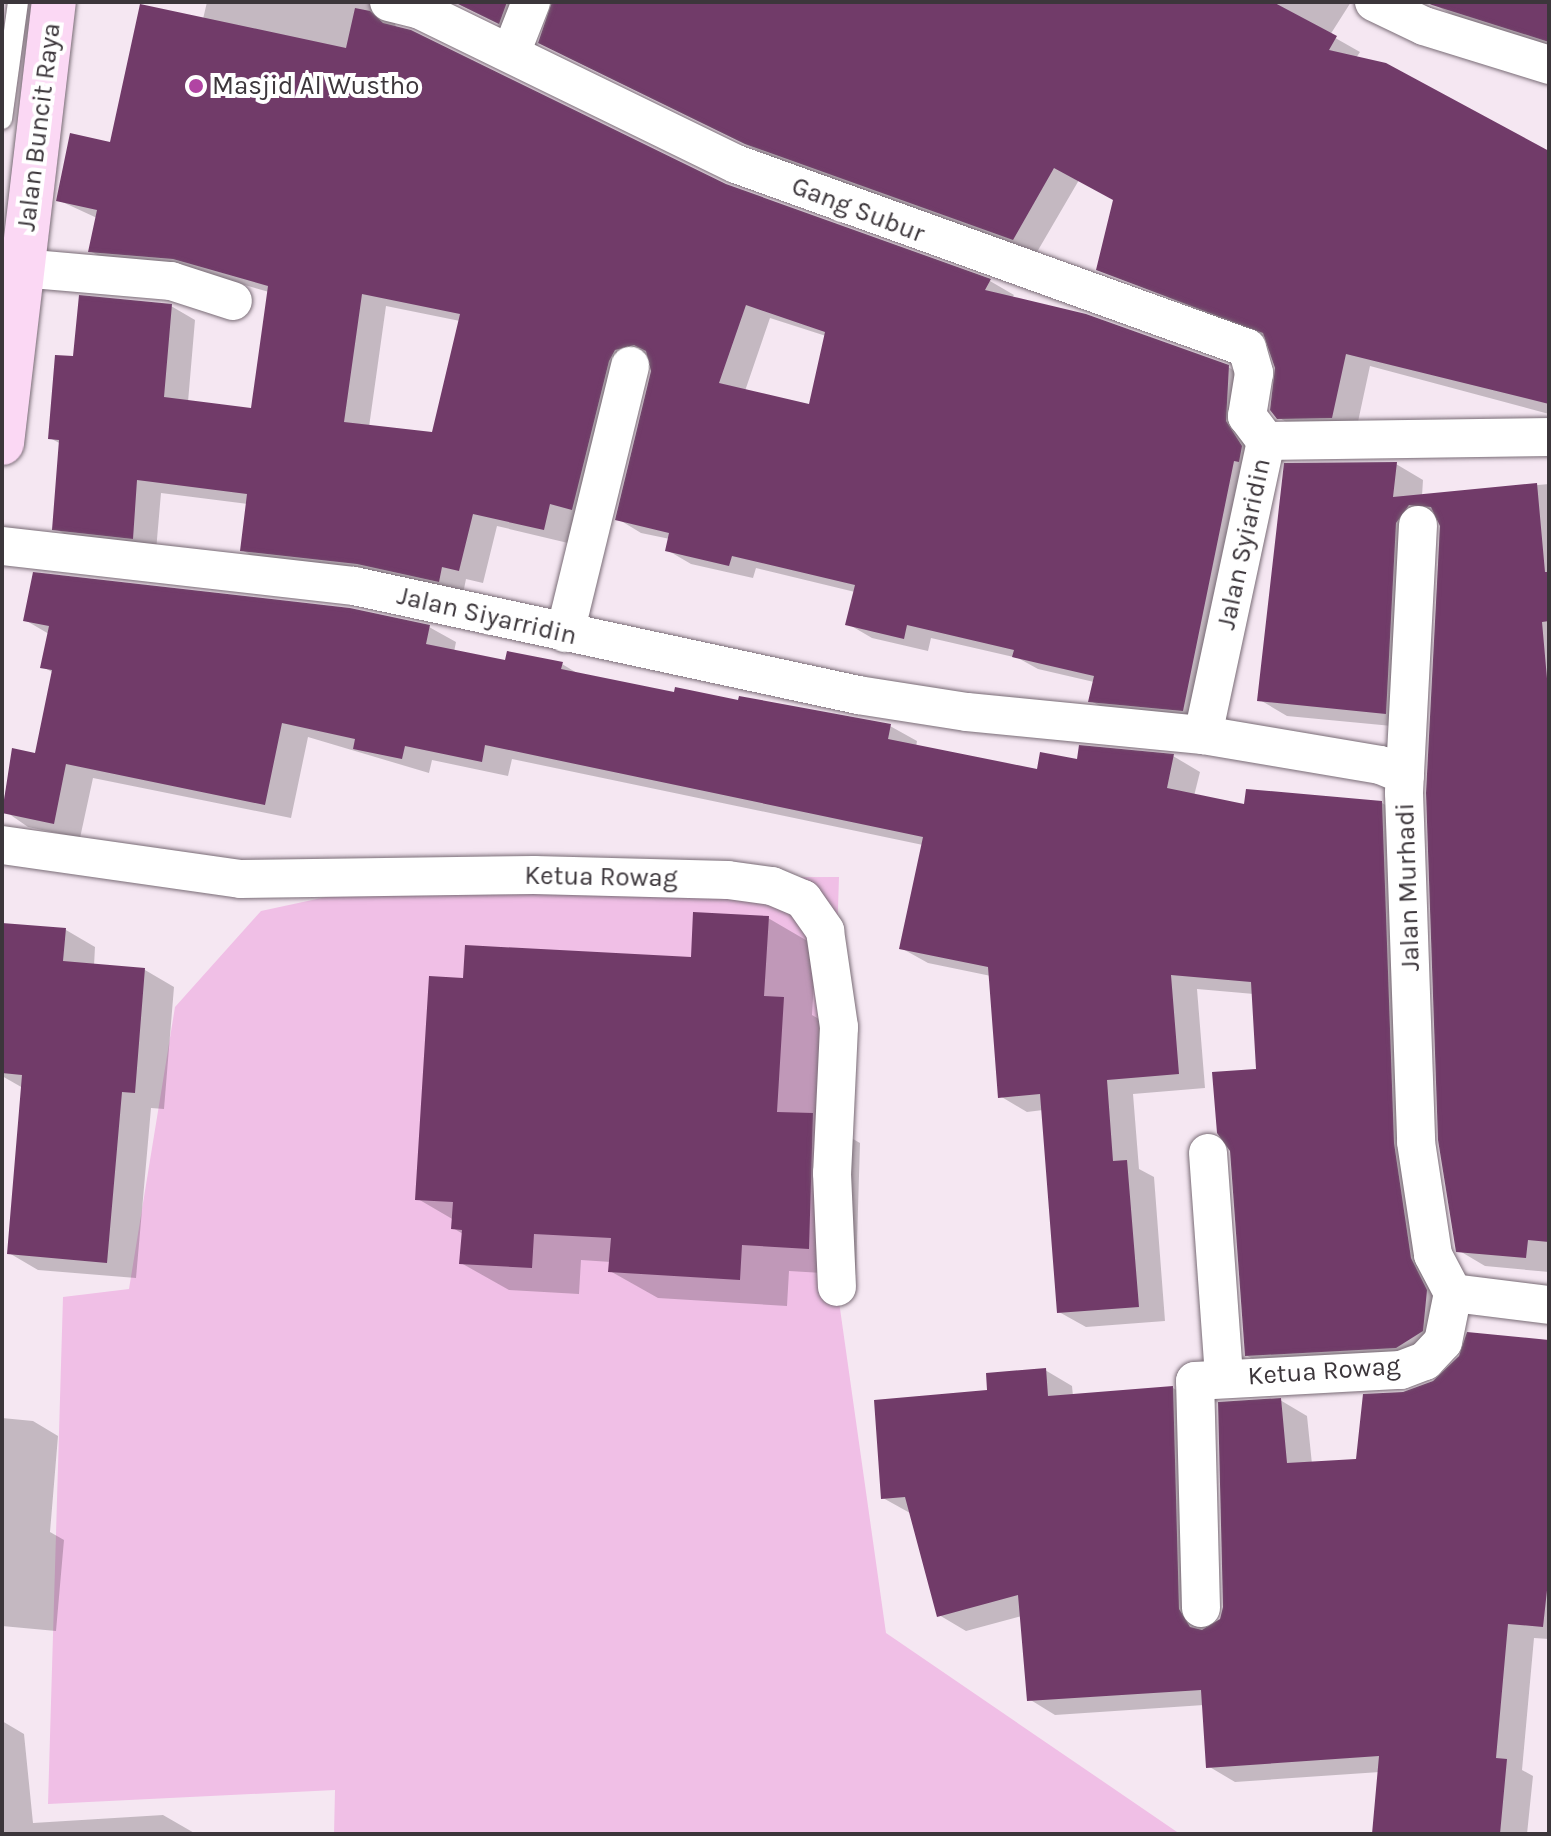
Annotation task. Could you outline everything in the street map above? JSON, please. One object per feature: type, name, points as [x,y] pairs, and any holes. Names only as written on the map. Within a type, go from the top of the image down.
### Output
[{"type":"main road","name":"Jalan Buncit Raya","points":[[2,443],[54,2]]},
{"type":"street","name":"Gang Subur","points":[[389,2],[418,9],[736,164],[981,256],[1247,348],[1254,373],[1247,416],[1266,441]]},
{"type":"street","points":[[511,53],[531,2]]},
{"type":"street","points":[[1374,2],[1424,26],[1549,65]]},
{"type":"street","points":[[21,268],[171,281],[233,301]]},
{"type":"street","points":[[565,633],[630,366]]},
{"type":"street","name":"Jalan Syiaridin","points":[[1203,735],[1266,441],[1549,437]]},
{"type":"street","points":[[1405,775],[1418,525]]},
{"type":"street","name":"Jalan Siyarridin","points":[[2,546],[354,586],[858,695],[967,712]]},
{"type":"street","name":"Jalan Murhadi","points":[[967,712],[1203,735],[1380,765],[1405,775],[1416,1142],[1433,1255],[1453,1293]]},
{"type":"street","name":"Ketua Rowag","points":[[2,845],[241,879],[534,875],[772,886],[803,899],[825,931],[839,1027],[832,1215],[837,1287]]},
{"type":"street","points":[[1201,1608],[1209,1379],[1208,1153]]},
{"type":"street","points":[[1453,1293],[1549,1305]]},
{"type":"street","name":"Ketua Rowag","points":[[1209,1379],[1401,1370],[1425,1361],[1443,1342],[1453,1293]]},
{"type":"lane","points":[[2,119],[18,2]]},
{"type":"shaded area","points":[[839,877],[828,1224],[886,1633],[1180,1834],[334,1834],[335,1790],[48,1804],[63,1297],[129,1289],[175,1007],[261,911],[410,879]]},
{"type":"building","points":[[454,2],[507,2],[499,24]]},
{"type":"building","points":[[552,2],[1273,2],[1337,36],[1329,50],[1386,63],[1549,151],[1549,404],[1346,354],[1332,418],[1277,419],[1270,410],[1275,368],[1263,333],[1096,270],[1113,200],[1054,168],[1013,240],[745,144],[538,43]]},
{"type":"building","points":[[1425,2],[1549,2],[1549,42],[1432,5]]},
{"type":"building","points":[[140,4],[346,48],[355,8],[370,11],[383,23],[411,30],[726,184],[991,279],[985,290],[1086,314],[1229,365],[1226,421],[1242,446],[1239,462],[1234,461],[1183,711],[1088,702],[1094,676],[1012,657],[1014,650],[907,625],[904,639],[845,625],[855,585],[732,556],[729,566],[665,551],[669,533],[615,520],[651,371],[646,351],[634,345],[615,350],[609,361],[572,510],[550,504],[544,530],[473,514],[459,571],[442,567],[439,582],[357,564],[240,551],[247,494],[137,480],[133,539],[52,530],[59,440],[48,439],[55,355],[73,356],[79,295],[172,304],[164,397],[251,408],[268,286],[173,259],[88,252],[97,210],[56,201],[70,133],[110,142]],"holes":[[[362,294],[460,314],[432,432],[344,422]],[[746,305],[825,332],[809,404],[719,383]]]},
{"type":"building","points":[[1397,462],[1393,497],[1537,483],[1545,572],[1549,572],[1549,621],[1542,622],[1549,701],[1549,1242],[1528,1240],[1526,1258],[1456,1252],[1438,1140],[1426,793],[1440,526],[1431,507],[1409,505],[1396,523],[1386,714],[1257,701],[1284,463]]},
{"type":"building","points":[[33,572],[350,608],[430,625],[426,644],[505,660],[507,651],[563,662],[561,669],[674,692],[675,687],[738,700],[739,696],[891,724],[888,739],[1037,769],[1040,752],[1077,759],[1079,745],[1174,754],[1167,788],[1244,804],[1246,789],[1382,801],[1394,1143],[1411,1258],[1427,1290],[1423,1331],[1396,1348],[1245,1356],[1230,1151],[1217,1133],[1212,1072],[1256,1069],[1251,982],[1171,975],[1179,1074],[1107,1080],[1113,1161],[1127,1160],[1139,1307],[1057,1313],[1040,1094],[998,1098],[988,967],[899,949],[923,837],[485,745],[482,762],[405,746],[402,759],[353,749],[355,739],[282,723],[265,805],[66,764],[54,824],[2,813],[12,748],[35,753],[52,670],[40,668],[49,626],[23,621]]},
{"type":"building","points":[[693,912],[769,916],[764,996],[784,997],[777,1112],[813,1113],[809,1249],[742,1245],[740,1280],[608,1272],[611,1238],[534,1234],[532,1268],[459,1264],[462,1230],[451,1229],[453,1202],[415,1200],[429,976],[463,978],[465,945],[691,957]]},
{"type":"building","points":[[2,923],[66,928],[63,961],[145,968],[135,1093],[122,1092],[107,1263],[7,1254],[22,1075],[2,1073]]},
{"type":"building","points":[[1467,1332],[1549,1340],[1549,1572],[1543,1627],[1508,1624],[1496,1758],[1507,1759],[1500,1834],[1372,1834],[1379,1756],[1206,1768],[1201,1690],[1027,1701],[1018,1595],[937,1617],[905,1497],[881,1499],[874,1400],[987,1390],[986,1373],[1046,1368],[1048,1396],[1173,1386],[1179,1609],[1190,1627],[1202,1630],[1220,1619],[1223,1607],[1218,1402],[1281,1398],[1287,1463],[1356,1459],[1363,1394],[1403,1392],[1433,1381],[1459,1356]]},
{"type":"place","name":"Masjid Al Wustho","points":[[196,86]]}]
